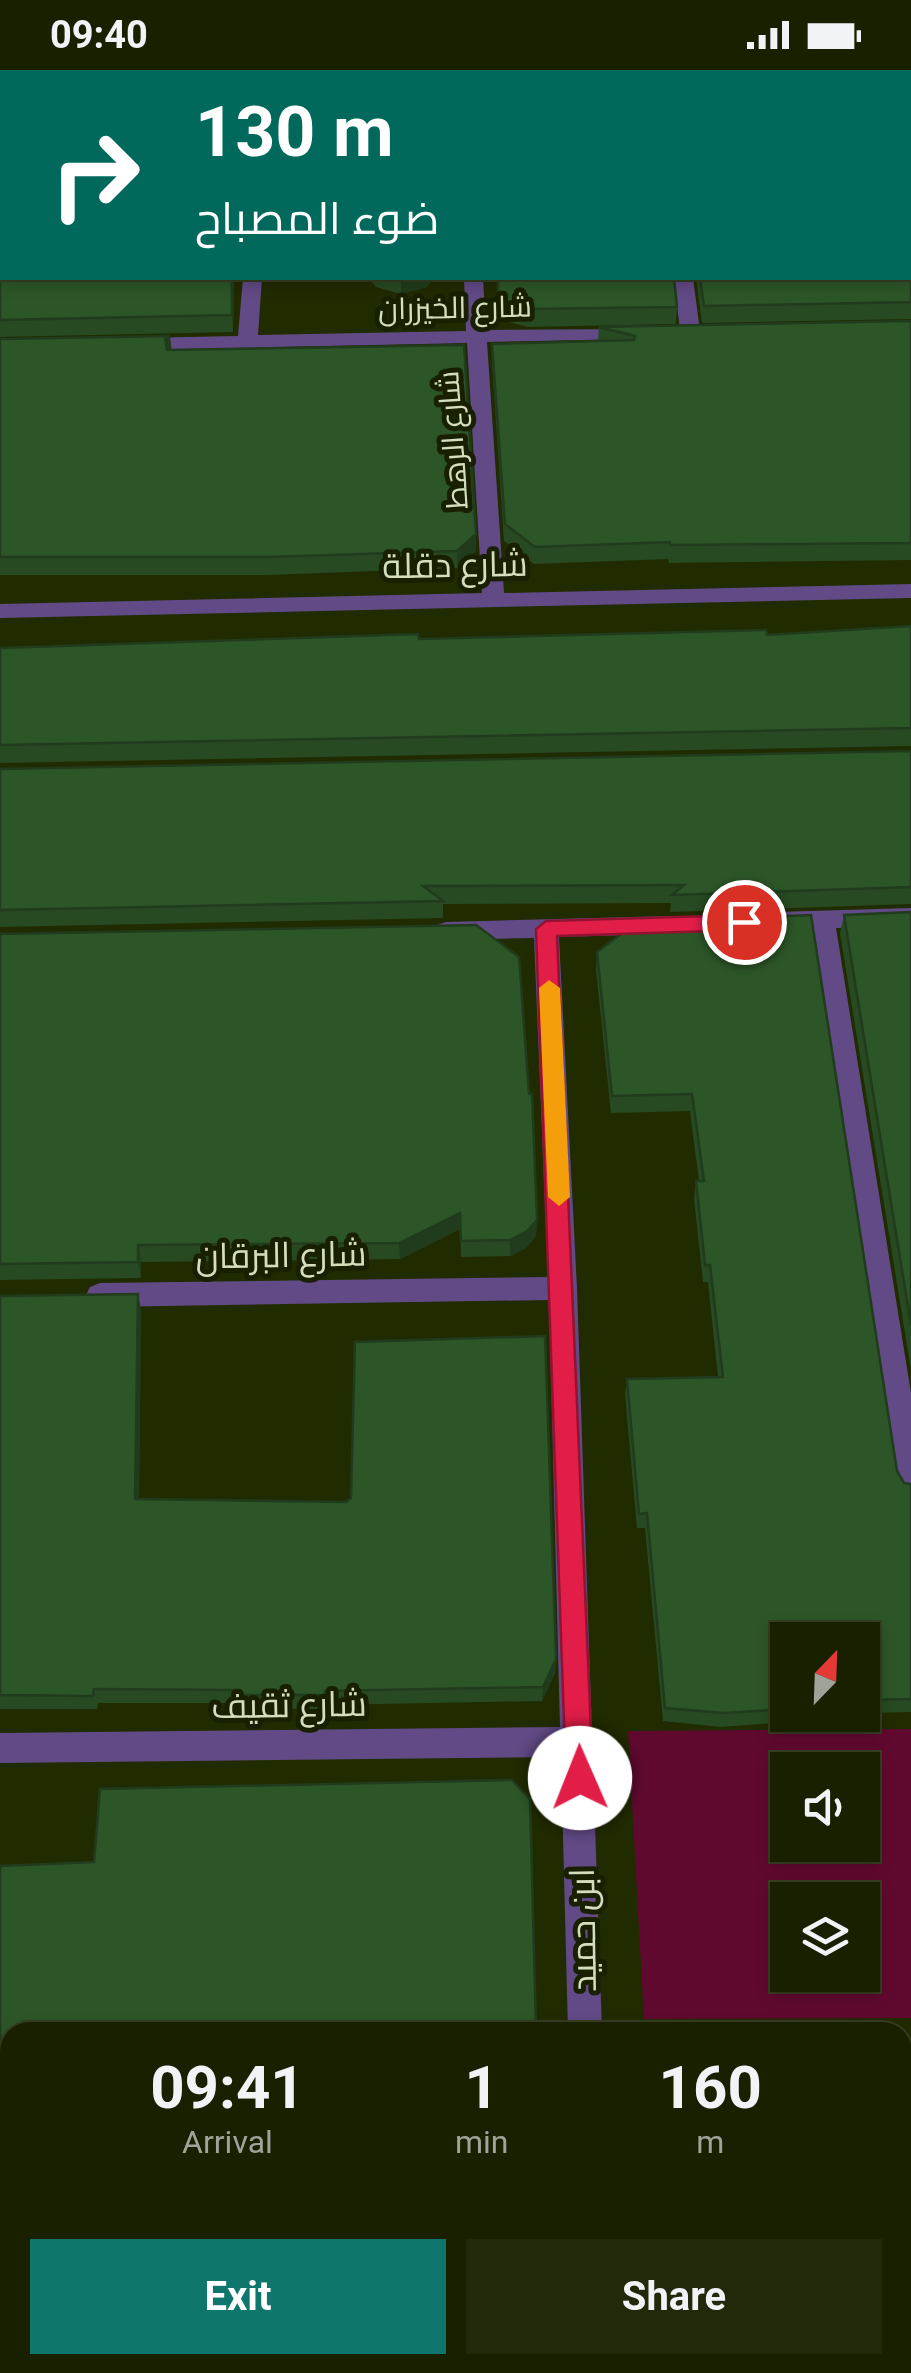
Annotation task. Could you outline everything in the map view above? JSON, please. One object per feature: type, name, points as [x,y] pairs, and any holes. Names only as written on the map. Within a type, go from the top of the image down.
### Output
[{"type":"street","points":[[248,342],[252,280]]},
{"type":"street","name":"شارع الرهط","points":[[473,280],[494,599]]},
{"type":"street","name":"شارع الخيزران","points":[[115,345],[680,332],[682,280]]},
{"type":"street","name":"شارع دقلة","points":[[0,610],[911,591]]},
{"type":"street","points":[[744,922],[911,917]]},
{"type":"street","points":[[822,920],[911,1486]]},
{"type":"street","points":[[422,931],[684,924]]},
{"type":"street","name":"ابن حميد","points":[[546,929],[563,1288],[586,2022]]},
{"type":"street","name":"شارع البرقان","points":[[75,1295],[563,1288]]},
{"type":"street","name":"شارع ثقيف","points":[[0,1748],[579,1742]]},
{"type":"shaded area","points":[[911,1729],[911,2018],[644,2019],[628,1731]]},
{"type":"building","points":[[0,280],[232,280],[232,315],[0,320]]},
{"type":"building","points":[[498,280],[674,280],[677,307],[528,309],[498,302]]},
{"type":"building","points":[[700,280],[911,280],[911,302],[704,306]]},
{"type":"building","points":[[911,321],[911,543],[670,542],[535,547],[505,524],[492,344],[634,340],[635,336],[599,327]]},
{"type":"building","points":[[170,336],[165,337],[167,350],[464,345],[476,534],[457,551],[267,557],[0,557],[0,339]]},
{"type":"building","points":[[911,626],[911,728],[0,745],[0,648],[418,634],[419,639],[766,630],[767,635]]},
{"type":"building","points":[[911,751],[911,887],[672,895],[684,885],[423,886],[443,901],[0,910],[0,769]]},
{"type":"building","points":[[911,912],[911,1325],[844,915]]},
{"type":"building","points":[[811,915],[897,1471],[904,1483],[911,1484],[911,1699],[880,1700],[880,1622],[770,1622],[770,1710],[724,1713],[665,1708],[647,1513],[639,1514],[627,1379],[723,1377],[710,1265],[705,1265],[696,1181],[704,1181],[692,1094],[612,1096],[597,952],[637,922]]},
{"type":"building","points":[[476,925],[519,957],[532,1094],[537,1220],[527,1231],[510,1240],[461,1241],[460,1213],[399,1243],[138,1245],[138,1262],[0,1264],[0,934]]},
{"type":"building","points":[[138,1294],[135,1499],[346,1502],[351,1498],[355,1342],[545,1336],[556,1659],[543,1687],[325,1691],[324,1695],[94,1689],[93,1696],[0,1695],[0,1296]]},
{"type":"building","points":[[512,1780],[530,1799],[536,2022],[0,2022],[0,1866],[94,1862],[100,1789]]},
{"type":"slow traffic","points":[[549,988],[559,1197]]},
{"type":"route","points":[[580,1778],[546,929],[744,922]]}]
